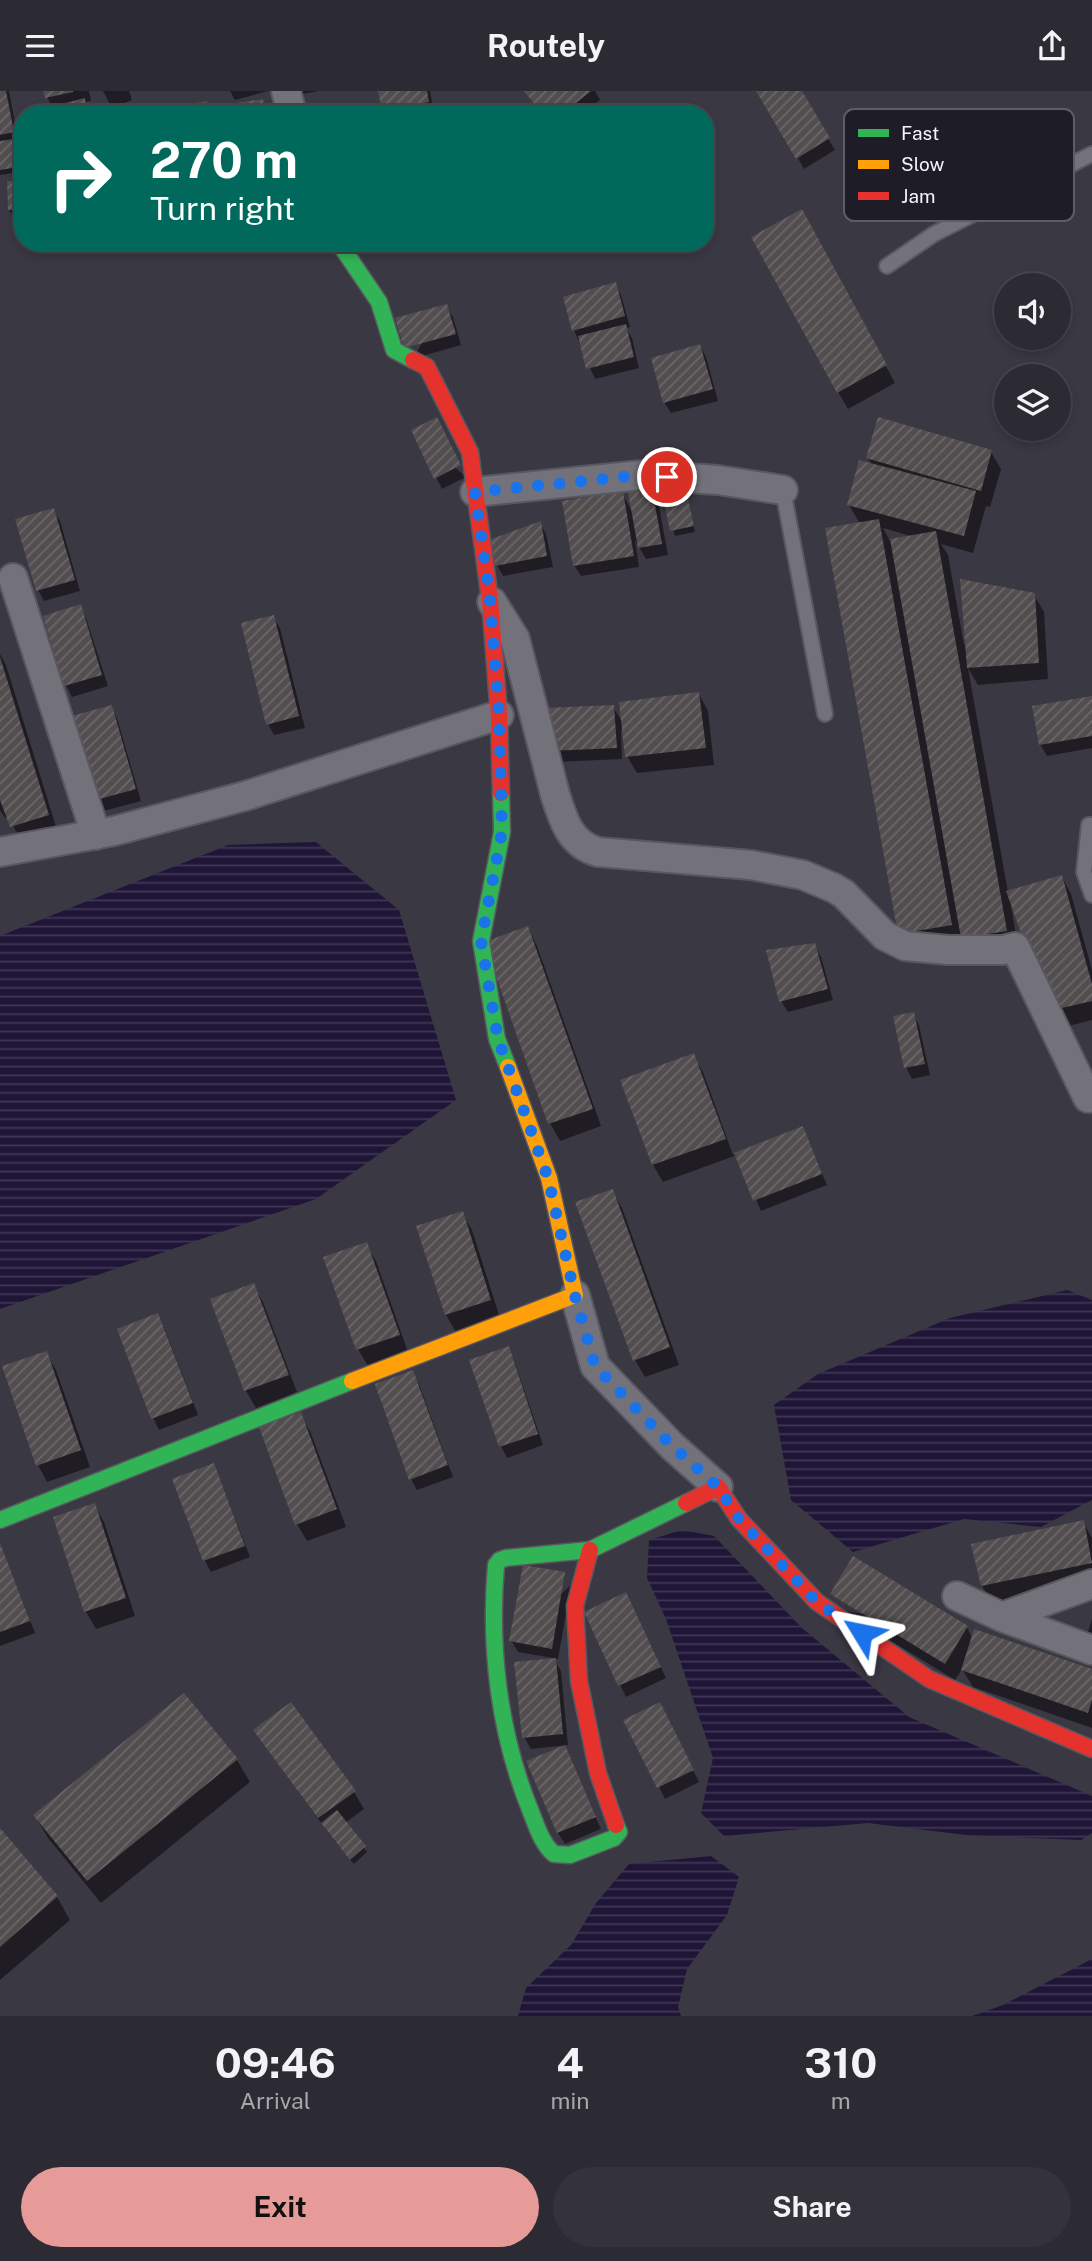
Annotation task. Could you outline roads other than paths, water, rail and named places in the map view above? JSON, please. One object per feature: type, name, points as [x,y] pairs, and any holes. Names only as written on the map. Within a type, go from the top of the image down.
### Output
[{"type":"street","points":[[345,252],[379,302],[394,350],[427,367],[470,452],[490,600],[499,715],[502,832],[481,941],[498,1039],[548,1178],[575,1296],[595,1366],[672,1446],[718,1487],[739,1519],[817,1602],[929,1679],[1092,1749]]},
{"type":"street","points":[[475,492],[642,475],[719,480],[783,490]]},
{"type":"street","points":[[13,578],[96,835]]},
{"type":"street","points":[[490,600],[514,639],[555,794],[563,819],[574,839],[587,849],[598,852],[751,865],[803,875],[844,894],[885,936],[905,946],[948,950],[1003,950],[1015,947],[1088,1098]]},
{"type":"street","points":[[0,852],[96,835],[245,796],[499,715]]},
{"type":"street","points":[[0,1520],[575,1296]]},
{"type":"street","points":[[590,1550],[575,1606],[579,1681],[598,1773],[620,1832],[602,1843],[565,1856],[556,1856],[546,1847],[525,1801],[502,1710],[493,1616],[496,1566],[500,1560],[590,1550],[718,1487]]},
{"type":"street","points":[[1002,1617],[1092,1584]]},
{"type":"street","points":[[957,1595],[1002,1617],[1092,1650]]},
{"type":"lane","points":[[1074,163],[1092,154]]},
{"type":"lane","points":[[887,266],[934,234],[960,221]]},
{"type":"lane","points":[[783,490],[825,713]]},
{"type":"lane","points":[[1092,824],[1084,872],[1092,895]]}]
